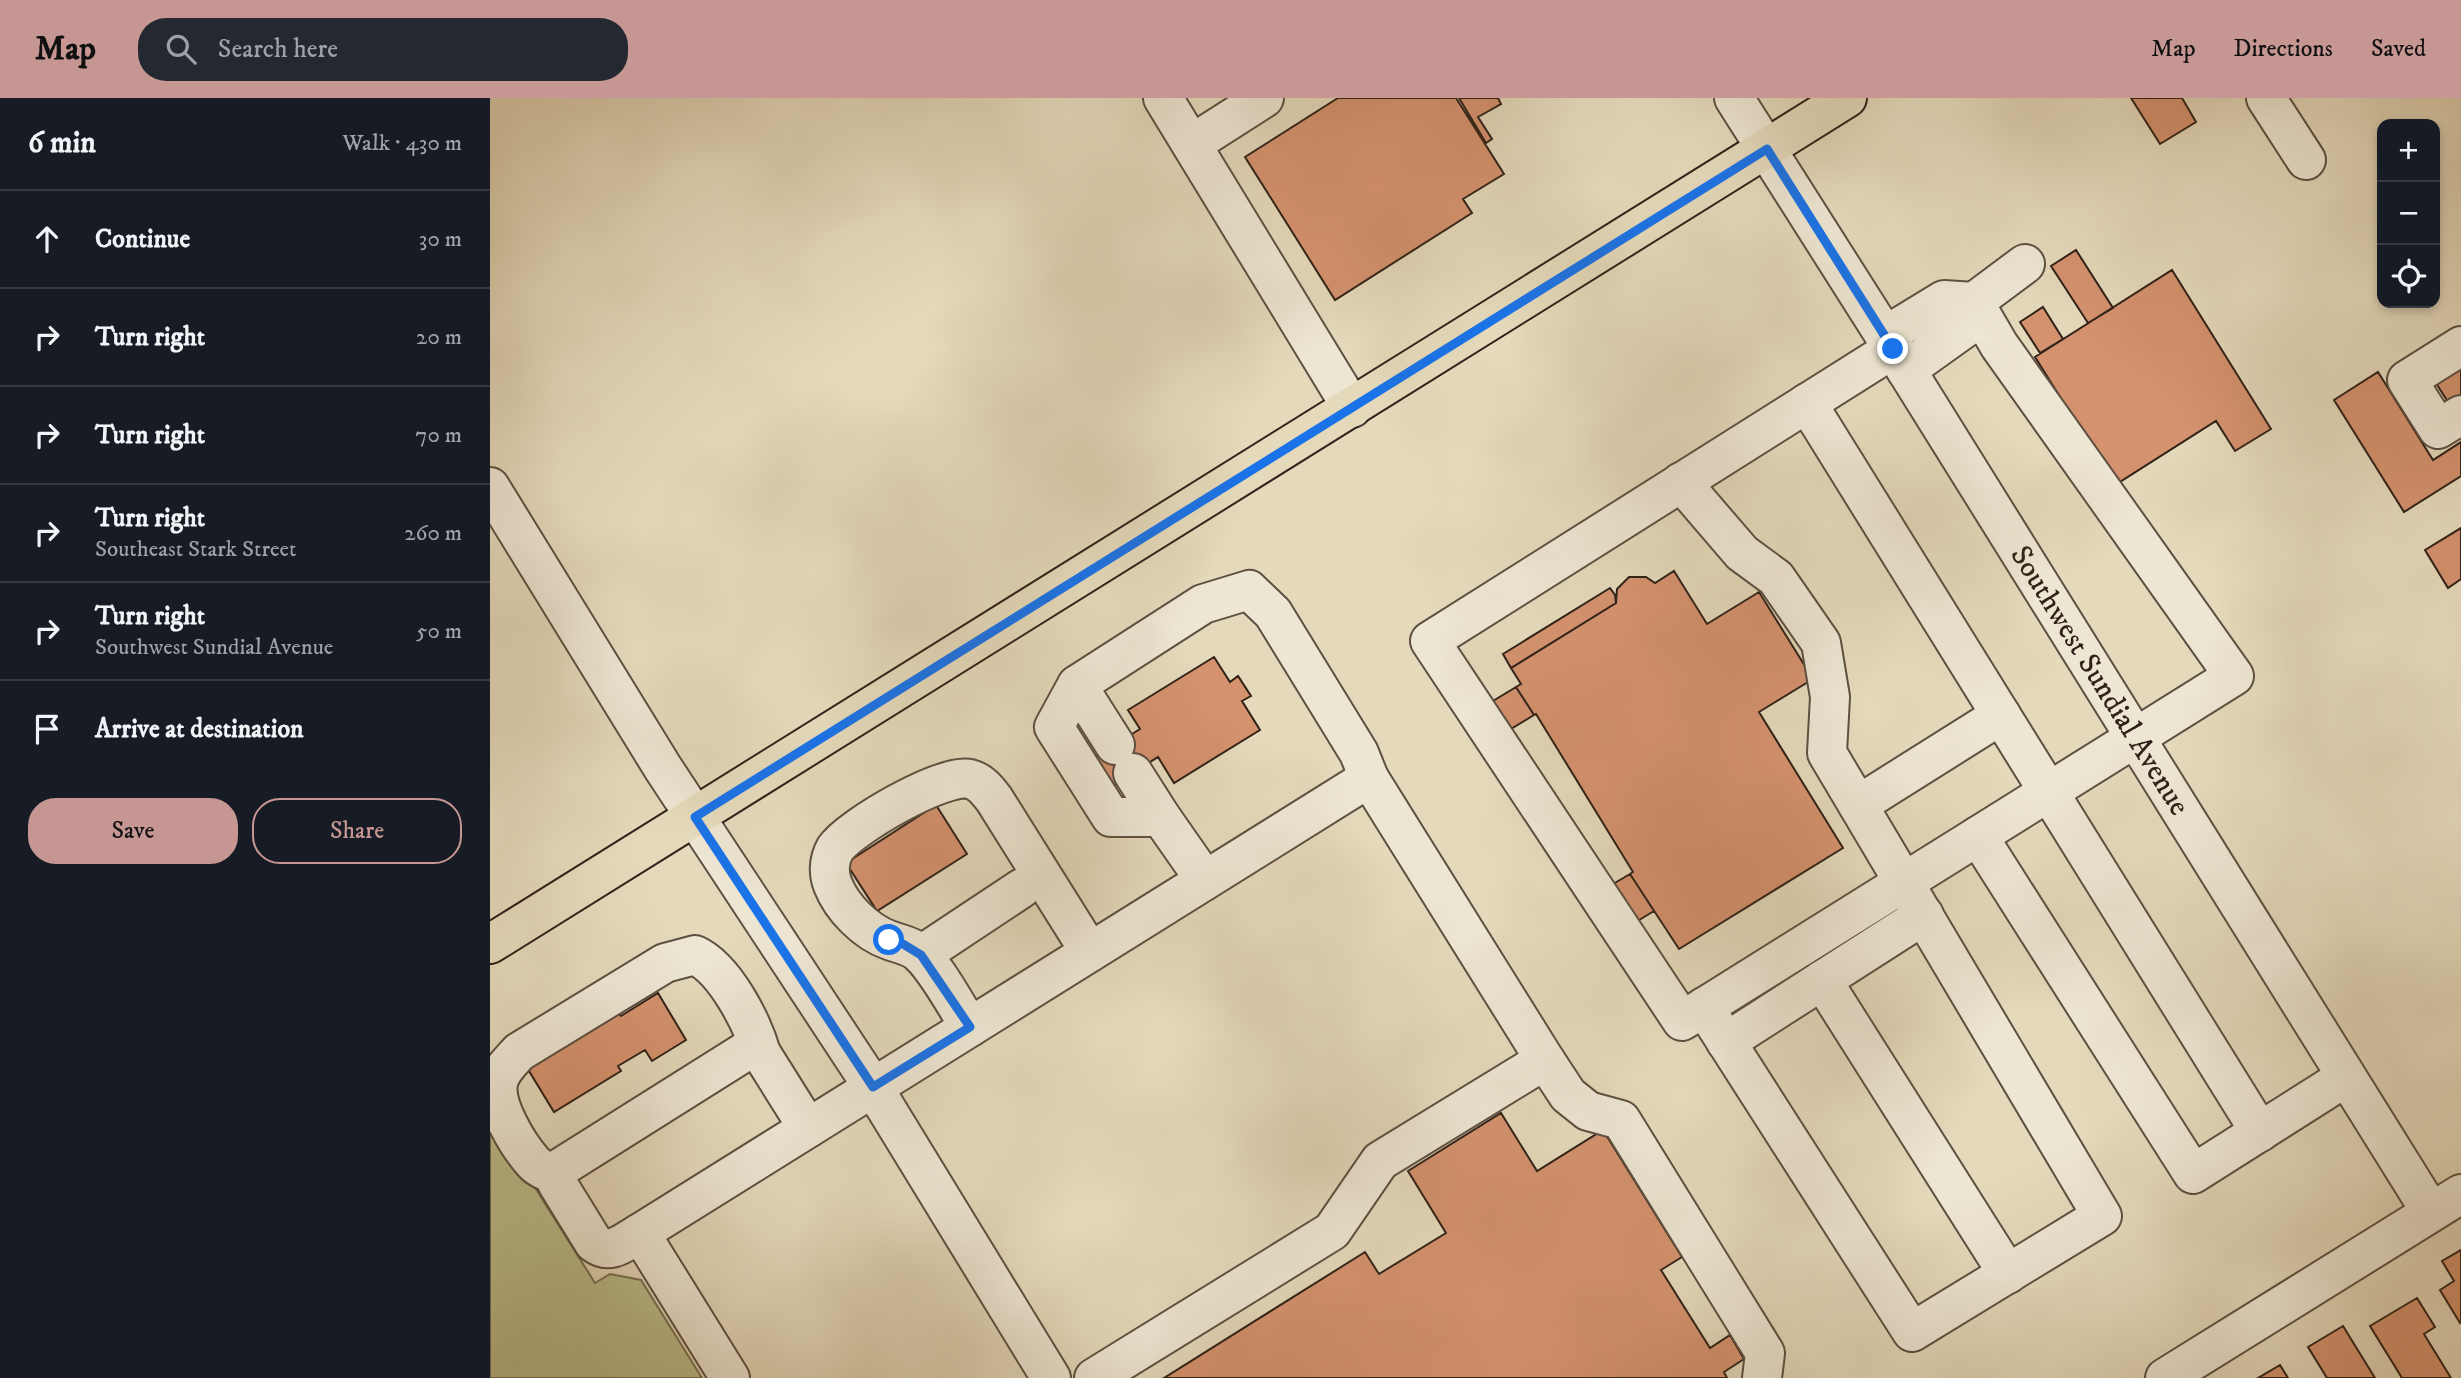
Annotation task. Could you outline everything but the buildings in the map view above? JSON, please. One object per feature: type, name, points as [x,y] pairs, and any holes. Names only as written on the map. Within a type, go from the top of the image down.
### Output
[{"type":"main road","points":[[490,944],[1847,98]]},
{"type":"street","points":[[1163,98],[1352,408]]},
{"type":"street","points":[[1192,144],[1264,98]]},
{"type":"street","name":"Southwest Sundial Avenue","points":[[1734,98],[2346,1077],[2446,1203]]},
{"type":"street","points":[[2266,98],[2306,160]]},
{"type":"street","points":[[1974,302],[1999,345],[2234,676],[1682,1021],[1430,641],[1807,403],[1895,352],[1969,325],[1974,302],[2025,264]]},
{"type":"street","points":[[2461,346],[2407,380],[2438,429],[2461,415]]},
{"type":"street","points":[[1807,403],[2260,1132]]},
{"type":"street","points":[[1681,482],[1742,553],[1776,578],[1821,643],[1830,697],[1827,753],[2102,1216],[1912,1332],[1704,1007]]},
{"type":"street","points":[[490,487],[695,817],[873,1087],[1051,1378]]},
{"type":"street","points":[[1161,817],[1111,817],[1054,727],[1077,685],[1203,604],[1249,590],[1273,613],[1359,753],[1369,778],[1568,1095],[1588,1111],[1621,1120],[1765,1353],[1762,1378]]},
{"type":"street","points":[[1077,685],[1161,817],[1205,880]]},
{"type":"street","points":[[1858,805],[2001,715]]},
{"type":"street","points":[[761,1053],[746,1051],[560,1168],[556,1175],[557,1183],[594,1243],[602,1249],[612,1250],[1369,778]]},
{"type":"street","points":[[970,1027],[912,949],[874,933],[856,918],[833,887],[829,873],[830,859],[836,847],[898,804],[920,791],[952,779],[968,779],[981,784],[994,799],[1090,952]]},
{"type":"street","points":[[1978,836],[2193,1174],[2346,1077]]},
{"type":"street","points":[[912,949],[1022,888]]},
{"type":"street","points":[[1726,1042],[1924,915]]},
{"type":"street","points":[[556,1175],[533,1163],[504,1115],[498,1098],[498,1082],[505,1067],[519,1052],[664,963],[695,955],[707,960],[715,969],[751,1025],[761,1053],[808,1128]]},
{"type":"street","points":[[1822,980],[2008,1274]]},
{"type":"street","points":[[1094,1378],[1332,1231],[1380,1161],[1545,1060]]},
{"type":"street","points":[[2165,1378],[2446,1203]]},
{"type":"street","points":[[640,1233],[730,1378]]},
{"type":"green space","points":[[490,1116],[595,1283],[610,1274],[641,1280],[702,1378],[490,1378]]},
{"type":"route","points":[[889,940],[915,950],[928,962],[970,1027],[873,1087],[695,817],[1767,149],[1893,349]]}]
